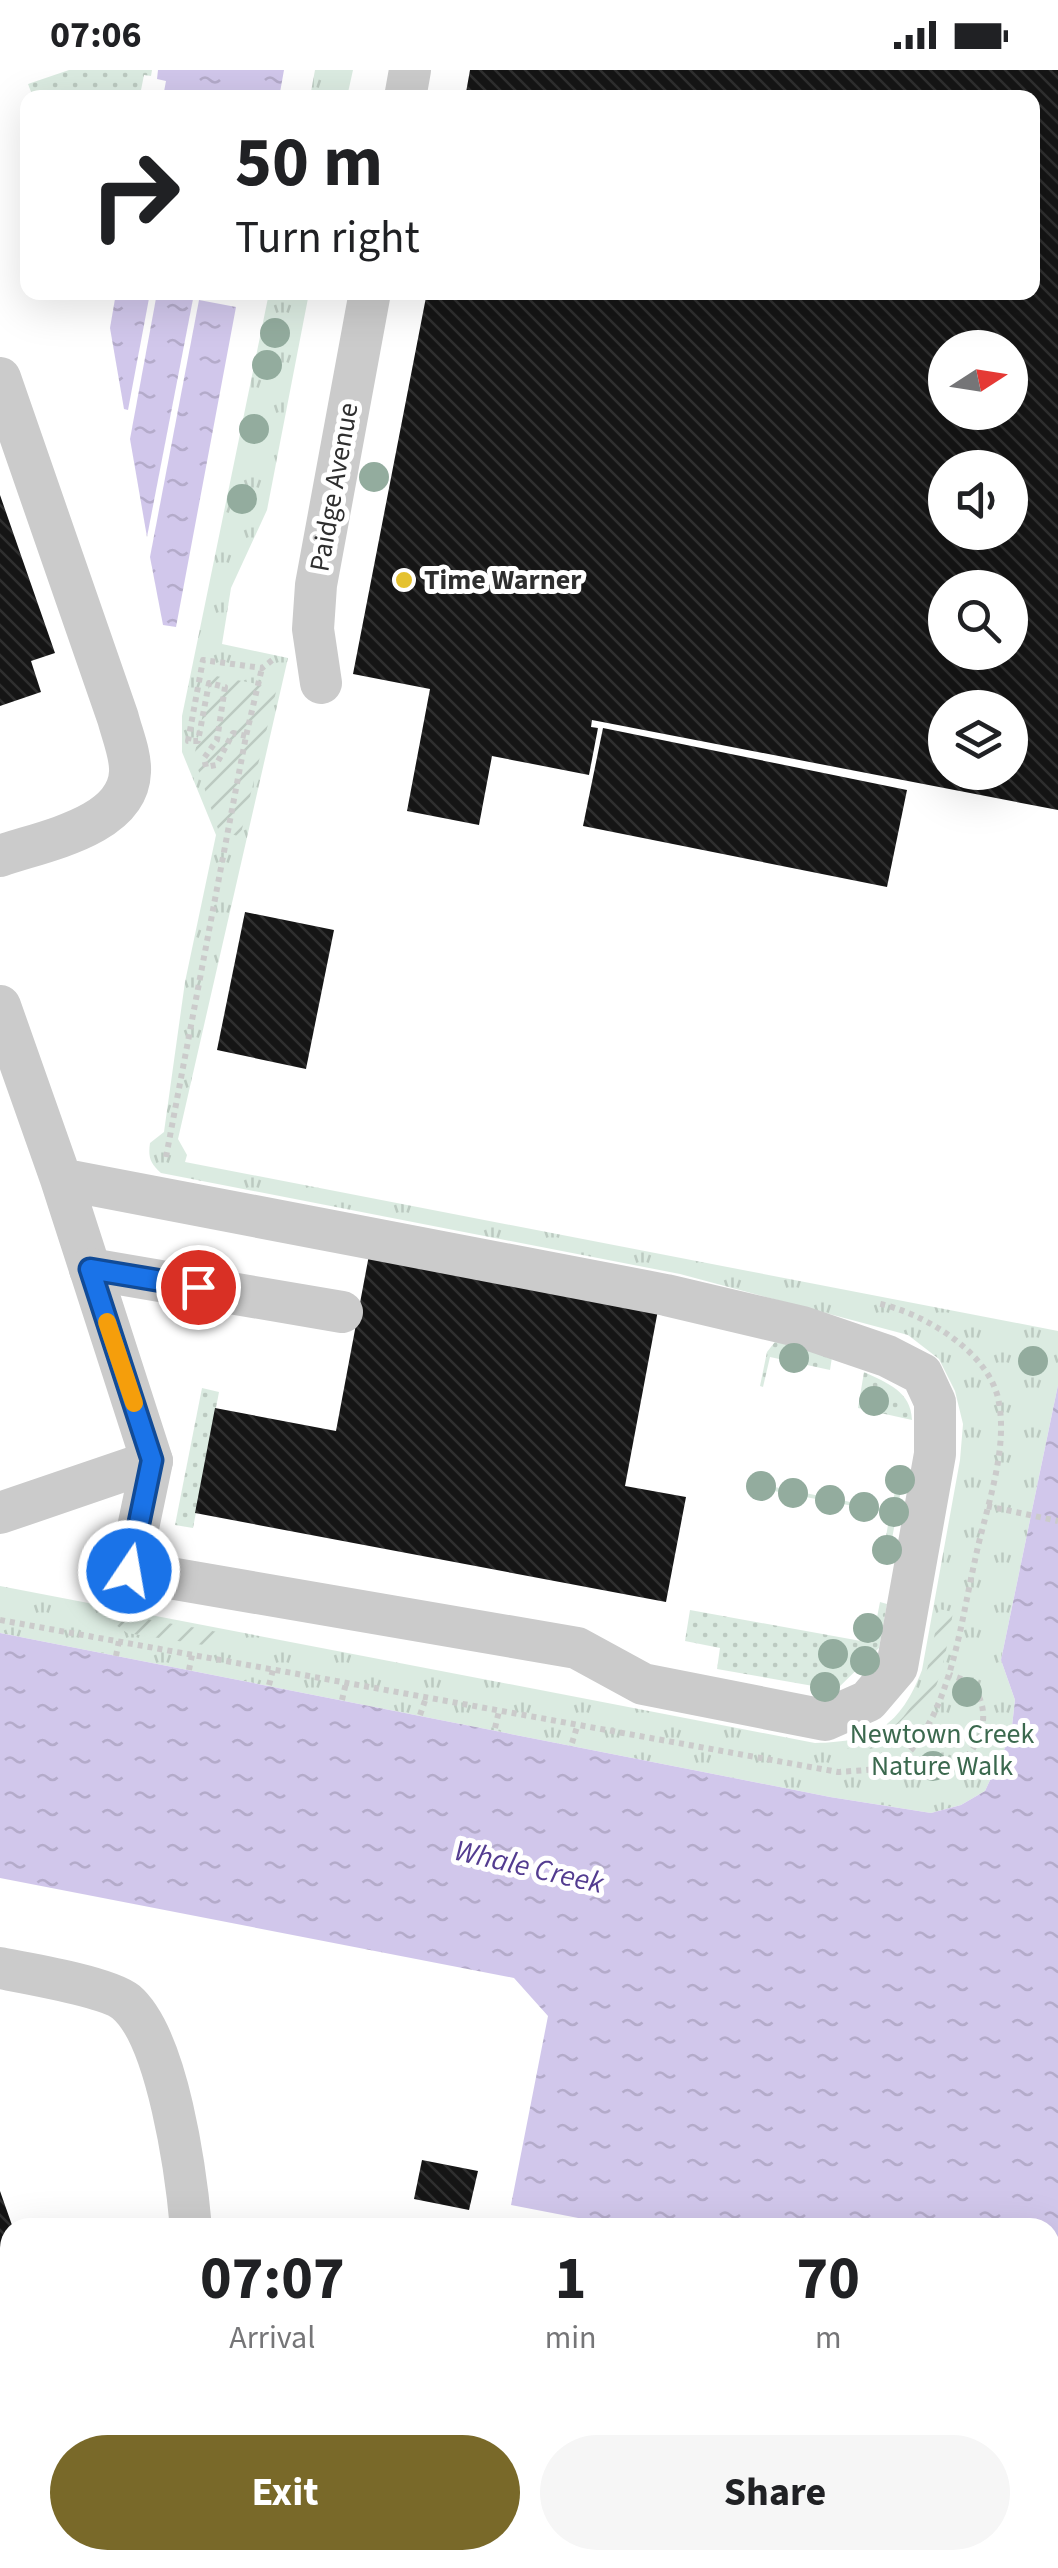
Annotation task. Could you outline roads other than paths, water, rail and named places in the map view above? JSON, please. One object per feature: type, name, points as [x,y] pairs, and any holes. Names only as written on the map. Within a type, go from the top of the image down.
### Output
[{"type":"street","name":"Paidge Avenue","points":[[321,683],[312,629],[316,585],[369,300]]},
{"type":"street","points":[[0,378],[118,718],[130,772],[123,800],[98,822],[0,856]]},
{"type":"street","points":[[0,1006],[152,1460],[129,1571],[578,1648],[643,1684],[825,1720],[868,1701],[897,1667],[935,1454],[935,1402],[922,1374],[887,1356],[802,1327],[666,1295],[61,1179]]},
{"type":"street","points":[[90,1269],[342,1312]]},
{"type":"street","points":[[0,1513],[152,1460]]},
{"type":"street","points":[[0,1968],[56,1978],[124,2000],[152,2037],[186,2172],[191,2218]]},
{"type":"water","points":[[158,70],[284,70],[280,90],[164,90],[166,81],[157,79]]},
{"type":"water","points":[[115,300],[149,300],[128,410],[124,409],[110,328]]},
{"type":"water","points":[[156,300],[193,300],[147,537],[130,439]]},
{"type":"water","points":[[199,300],[236,307],[176,627],[163,625],[150,557]]},
{"type":"water","name":"Whale Creek","points":[[1058,1385],[1058,2218],[578,2218],[511,2205],[548,2016],[514,1978],[0,1878],[0,1633],[830,1797],[931,1813],[961,1805],[985,1791],[1011,1735],[1015,1700],[1001,1660]]},
{"type":"place","name":"Time Warner","points":[[404,580]]},
{"type":"park label","name":"Newtown Creek Nature Walk","points":[[942,1750]]}]
